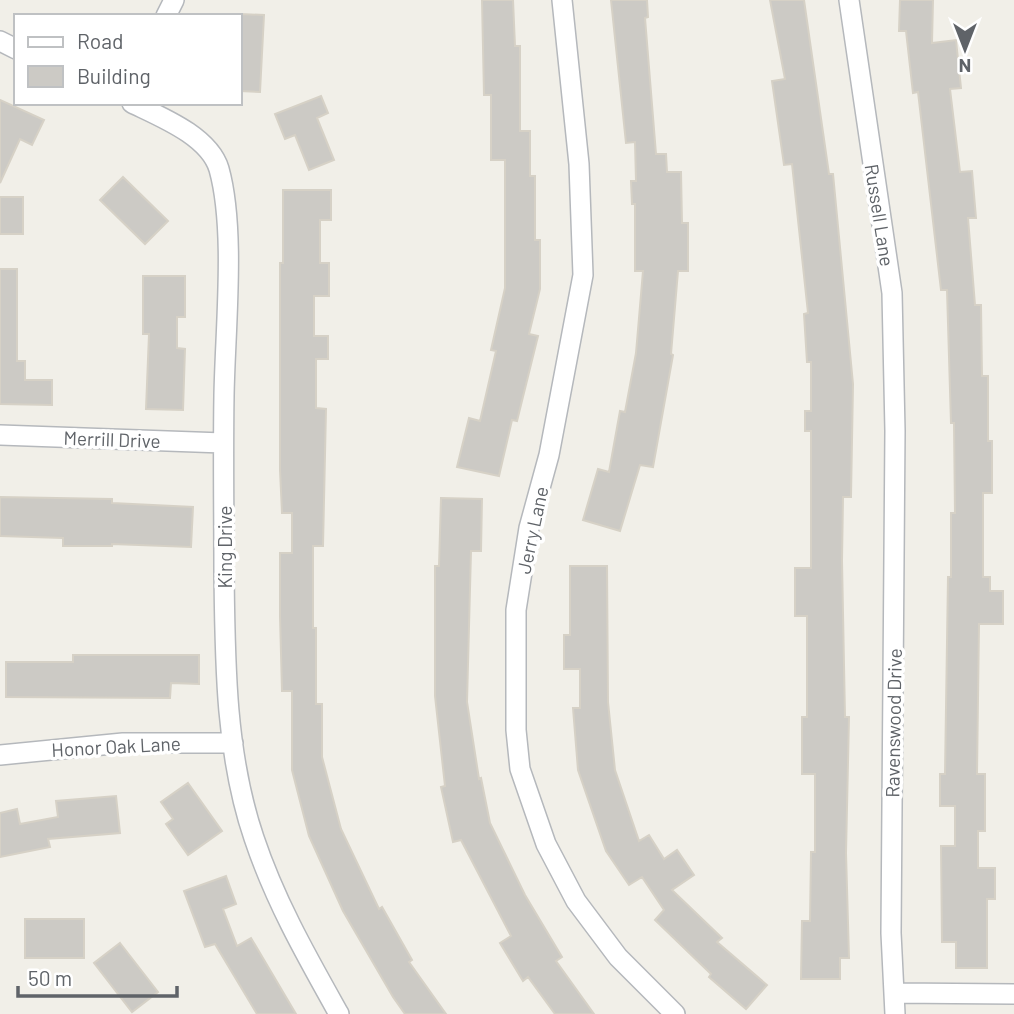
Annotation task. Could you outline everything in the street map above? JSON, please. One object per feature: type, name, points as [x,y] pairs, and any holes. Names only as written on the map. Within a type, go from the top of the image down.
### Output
[{"type":"street","name":"Jerry Lane","points":[[562,0],[579,164],[583,275],[548,455],[529,528],[516,610],[516,730],[520,769],[546,844],[576,901],[618,957],[675,1014]]},
{"type":"street","name":"Russell Lane","points":[[849,0],[892,293],[895,431]]},
{"type":"street","name":"King Drive","points":[[140,105],[200,141],[209,150],[218,167],[227,218],[223,443],[225,660],[233,743],[253,837],[290,929],[339,1014]]},
{"type":"street","name":"Ravenswood Drive","points":[[895,431],[891,933],[895,1014]]},
{"type":"street","name":"Merrill Drive","points":[[0,435],[223,443]]},
{"type":"street","name":"Honor Oak Lane","points":[[0,755],[123,743],[233,743]]},
{"type":"street","points":[[894,993],[1014,994]]},
{"type":"building","points":[[482,0],[513,0],[515,46],[520,46],[520,131],[530,131],[530,176],[535,176],[535,240],[540,240],[540,289],[529,334],[538,336],[517,421],[512,420],[499,476],[457,467],[469,418],[480,421],[496,351],[491,350],[505,288],[505,160],[491,160],[491,95],[484,95]]},
{"type":"building","points":[[611,0],[647,0],[648,17],[645,18],[656,154],[666,154],[667,172],[681,172],[682,223],[688,223],[688,271],[678,271],[673,355],[653,467],[640,465],[620,531],[583,520],[598,469],[609,472],[620,411],[625,412],[636,353],[643,271],[635,271],[635,204],[632,204],[631,181],[636,181],[635,142],[626,143]]},
{"type":"building","points":[[770,0],[804,0],[829,174],[833,174],[853,384],[851,497],[843,497],[842,561],[845,717],[849,717],[846,853],[849,958],[840,958],[840,979],[801,979],[802,921],[810,921],[811,852],[815,852],[815,774],[802,774],[802,717],[807,717],[807,616],[795,616],[795,568],[811,568],[811,431],[805,431],[805,411],[811,411],[811,362],[807,362],[804,314],[808,313],[792,164],[784,165],[772,81],[785,79]]},
{"type":"building","points":[[900,0],[933,0],[932,43],[956,40],[961,88],[950,89],[960,172],[972,171],[976,218],[968,218],[975,305],[981,305],[982,376],[988,376],[988,441],[992,441],[992,493],[983,493],[983,577],[990,577],[990,591],[1003,591],[1003,624],[979,624],[977,774],[985,774],[985,831],[978,831],[978,868],[995,868],[995,899],[987,899],[987,968],[956,968],[956,942],[942,942],[941,846],[955,846],[955,806],[940,806],[940,774],[945,774],[951,513],[955,513],[954,423],[951,423],[947,290],[941,290],[918,92],[913,93],[906,31],[899,31]]},
{"type":"building","points":[[242,14],[264,15],[260,92],[242,91]]},
{"type":"building","points":[[321,96],[328,113],[317,118],[334,160],[309,170],[295,135],[285,139],[275,114]]},
{"type":"building","points":[[0,100],[44,120],[32,145],[20,139],[0,183]]},
{"type":"building","points":[[123,177],[168,221],[145,244],[100,200]]},
{"type":"building","points":[[283,190],[331,190],[331,220],[320,220],[320,263],[329,263],[329,296],[314,296],[314,336],[328,336],[328,359],[316,359],[316,408],[326,409],[323,546],[313,546],[316,704],[322,704],[322,757],[341,829],[379,909],[382,907],[412,960],[409,962],[446,1014],[405,1014],[393,997],[343,911],[309,836],[292,770],[292,691],[282,691],[280,616],[280,553],[292,553],[292,513],[282,513],[280,470],[280,263],[283,263]]},
{"type":"building","points":[[0,197],[23,197],[23,234],[0,234]]},
{"type":"building","points":[[0,269],[17,269],[17,361],[25,361],[25,380],[52,380],[52,405],[0,404]]},
{"type":"building","points":[[143,276],[185,276],[185,317],[177,317],[177,348],[185,349],[183,410],[146,409],[149,334],[143,334]]},
{"type":"building","points":[[0,497],[112,499],[112,503],[193,507],[191,547],[112,544],[63,546],[63,538],[0,536]]},
{"type":"building","points":[[441,498],[482,499],[481,551],[471,551],[467,702],[479,779],[481,778],[490,823],[525,895],[562,957],[556,961],[594,1014],[555,1014],[528,977],[523,981],[500,943],[511,936],[461,840],[453,842],[441,787],[445,786],[435,696],[435,566],[439,566]]},
{"type":"building","points":[[570,566],[607,566],[608,702],[615,770],[639,841],[649,835],[664,859],[677,850],[694,875],[672,890],[722,938],[717,942],[767,985],[746,1009],[709,977],[711,974],[655,920],[664,910],[642,877],[629,885],[606,851],[578,770],[573,708],[580,708],[580,669],[564,669],[564,635],[570,635]]},
{"type":"building","points":[[73,655],[199,655],[199,684],[171,683],[170,698],[6,697],[6,662],[73,662]]},
{"type":"building","points":[[188,783],[222,831],[188,855],[166,824],[173,819],[161,802]]},
{"type":"building","points":[[116,796],[120,833],[48,839],[50,847],[0,857],[0,813],[17,809],[20,824],[58,817],[56,801]]},
{"type":"building","points":[[226,876],[236,904],[223,909],[237,946],[251,938],[296,1014],[257,1014],[215,944],[205,947],[184,891]]},
{"type":"building","points":[[25,919],[84,919],[84,958],[25,958]]},
{"type":"building","points":[[120,943],[158,992],[132,1012],[94,963]]}]
